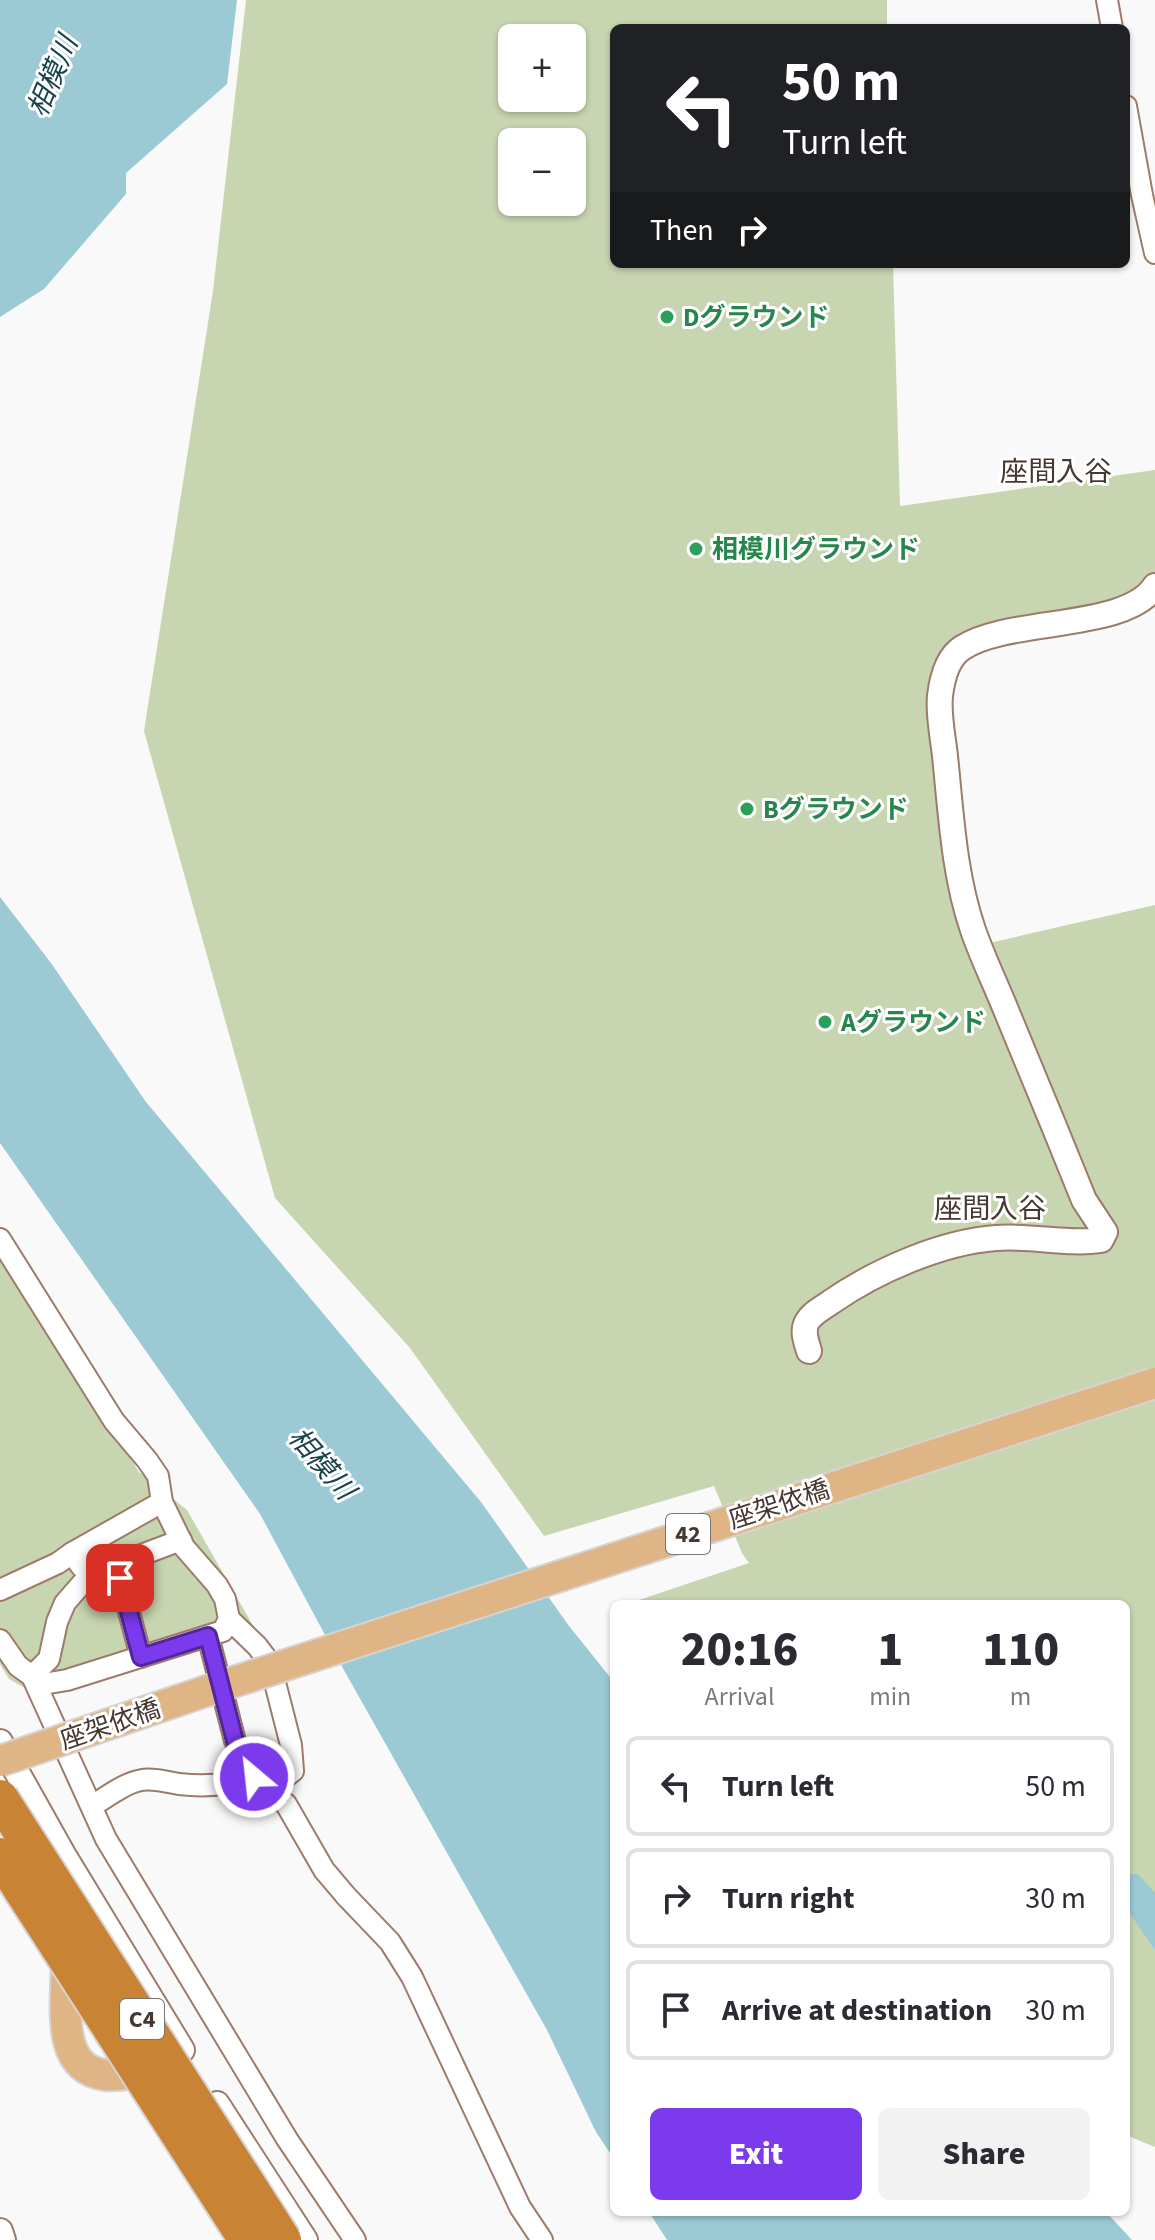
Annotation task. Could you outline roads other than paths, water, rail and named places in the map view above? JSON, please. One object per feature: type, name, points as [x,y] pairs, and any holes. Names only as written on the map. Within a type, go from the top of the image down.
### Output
[{"type":"highway","name":"C4","points":[[2,1760],[283,2240]]},
{"type":"highway","name":"C4","points":[[0,1856],[247,2240]]},
{"type":"main road","name":"座架依橋","points":[[2,1760],[42,1736],[221,1686],[1155,1383]]},
{"type":"main road","points":[[0,1815],[53,1903],[63,1930],[69,2047],[79,2063],[93,2073],[116,2076],[151,2066],[181,2049]]},
{"type":"street","points":[[1107,0],[1111,24]]},
{"type":"street","points":[[1130,128],[1155,253]]},
{"type":"street","points":[[809,1351],[804,1330],[810,1317],[861,1283],[900,1265],[956,1245],[996,1238],[1086,1242],[1101,1240],[1105,1232],[1084,1200],[973,930],[953,833],[939,700],[946,668],[960,649],[1014,631],[1130,607],[1149,596],[1155,586]]},
{"type":"street","points":[[0,1239],[114,1421],[158,1476],[162,1502],[181,1540],[217,1585],[225,1599],[229,1619],[270,1663],[291,1745],[293,1771],[261,1784],[190,1785],[143,1779],[92,1806]]},
{"type":"street","points":[[80,1559],[162,1502]]},
{"type":"street","points":[[0,1590],[58,1563],[80,1559],[120,1563],[181,1540]]},
{"type":"street","points":[[35,1680],[49,1659],[65,1603],[85,1580],[80,1559]]},
{"type":"street","points":[[120,1563],[120,1578],[141,1657]]},
{"type":"street","points":[[35,1680],[67,1680],[208,1636],[223,1631],[229,1619]]},
{"type":"street","points":[[208,1636],[235,1741],[261,1784],[286,1804],[324,1870],[390,1942],[405,1966],[520,2207],[542,2240]]},
{"type":"street","points":[[0,1640],[18,1666],[35,1680],[106,1839],[271,2112],[355,2240]]},
{"type":"street","points":[[2,1760],[181,2049],[305,2240]]},
{"type":"street","points":[[0,2231],[3,2240]]},
{"type":"water","name":"相模川","points":[[0,0],[237,0],[227,84],[126,173],[126,194],[44,289],[0,317]]},
{"type":"water","name":"相模川","points":[[0,897],[51,963],[146,1102],[481,1502],[569,1626],[610,1677],[610,2153],[596,2132],[547,2030],[345,1672],[260,1514],[0,1143]]},
{"type":"water","points":[[1130,1874],[1138,1874],[1155,1893],[1155,1950],[1130,1914]]},
{"type":"water","points":[[652,2216],[1110,2216],[1132,2240],[667,2240]]},
{"type":"place","name":"Dグラウンド","points":[[667,317]]},
{"type":"place","name":"相模川グラウンド","points":[[696,549]]},
{"type":"place","name":"Bグラウンド","points":[[747,809]]},
{"type":"place","name":"Aグラウンド","points":[[825,1022]]},
{"type":"district","name":"座間入谷","points":[[1056,471]]},
{"type":"district","name":"座間入谷","points":[[990,1208]]}]
